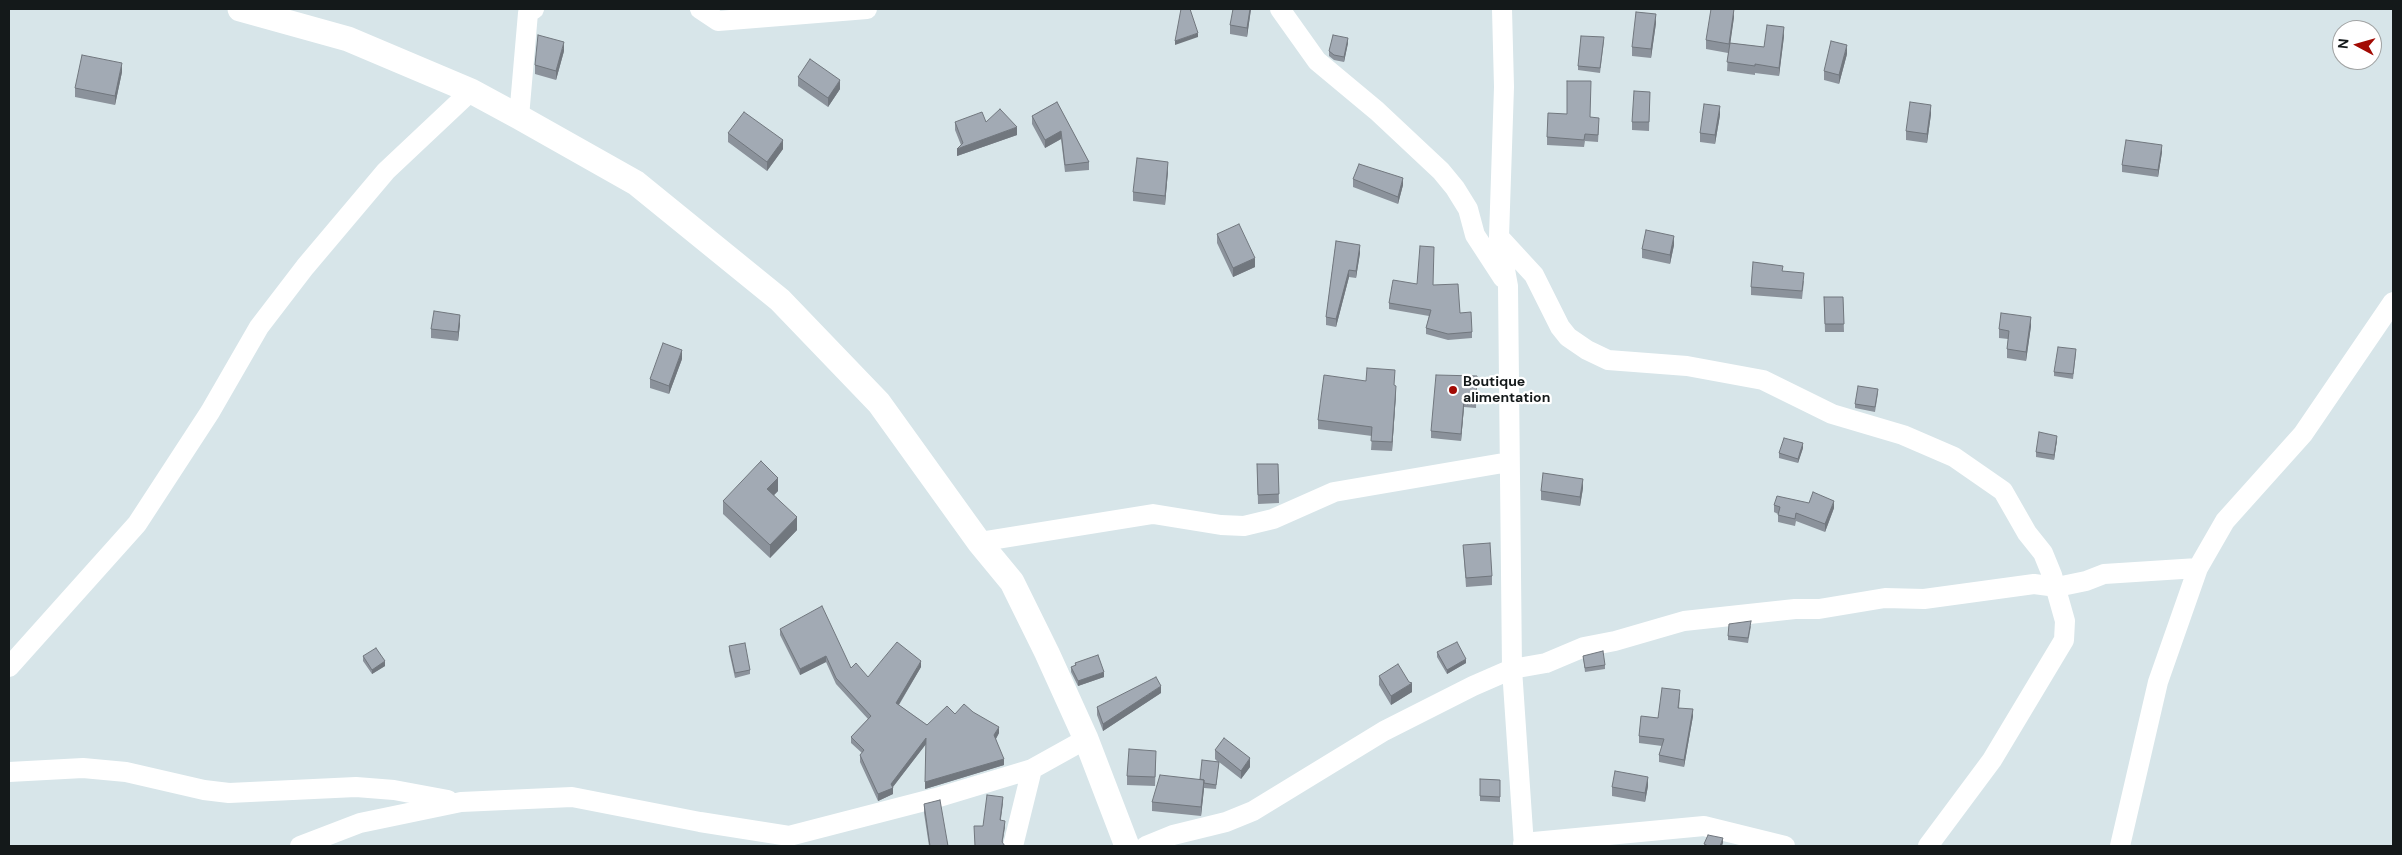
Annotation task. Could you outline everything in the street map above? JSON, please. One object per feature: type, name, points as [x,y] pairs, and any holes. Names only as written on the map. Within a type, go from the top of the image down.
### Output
[{"type":"main road","points":[[240,9],[348,39],[471,91],[636,184],[780,300],[879,403],[979,542],[1012,582],[1047,652],[1086,739],[1127,841]]},
{"type":"street","points":[[519,117],[528,13],[534,9]]},
{"type":"street","points":[[700,9],[718,21],[867,9]]},
{"type":"street","points":[[1280,9],[1317,62],[1377,111],[1440,171],[1455,188],[1468,209],[1475,235],[1508,286]]},
{"type":"street","points":[[1502,9],[1504,87],[1499,237],[1508,286],[1512,669],[1523,845],[1704,826],[1785,846]]},
{"type":"street","points":[[9,667],[137,524],[210,412],[259,327],[305,267],[386,171],[471,91]]},
{"type":"street","points":[[1499,237],[1534,275],[1560,327],[1568,337],[1588,350],[1608,360],[1687,366],[1764,380],[1832,414],[1903,436],[1954,457],[2003,491],[2027,533],[2043,553],[2057,587],[2065,621],[2064,640],[1992,760],[1928,846]]},
{"type":"street","points":[[2120,846],[2158,682],[2198,568],[2225,521],[2303,434],[2393,302]]},
{"type":"street","points":[[979,542],[1154,514],[1221,525],[1244,526],[1273,519],[1334,492],[1510,466]]},
{"type":"street","points":[[1146,846],[1172,835],[1226,822],[1253,811],[1384,731],[1473,686],[1512,669],[1546,663],[1584,647],[1616,641],[1684,621],[1794,609],[1819,609],[1885,598],[1942,597],[2034,584],[2057,587],[2086,581],[2104,574],[2198,568]]},
{"type":"street","points":[[300,846],[360,823],[461,802],[572,797],[700,822],[789,836],[936,798],[1032,769],[1086,739]]},
{"type":"street","points":[[9,772],[83,768],[126,772],[204,790],[229,793],[356,787],[394,790],[461,802]]},
{"type":"street","points":[[1013,846],[1032,769]]},
{"type":"building","points":[[1181,9],[1190,9],[1198,33],[1175,41]]},
{"type":"building","points":[[1233,9],[1250,9],[1247,28],[1230,25]]},
{"type":"building","points":[[1711,9],[1734,9],[1729,44],[1706,40]]},
{"type":"building","points":[[1636,12],[1656,14],[1651,49],[1632,47]]},
{"type":"building","points":[[1767,25],[1784,27],[1779,68],[1727,62],[1730,43],[1764,47]]},
{"type":"building","points":[[538,35],[564,42],[556,71],[535,65]]},
{"type":"building","points":[[1333,35],[1348,38],[1344,57],[1334,55],[1329,51]]},
{"type":"building","points":[[1581,36],[1604,37],[1600,68],[1578,66]]},
{"type":"building","points":[[1831,41],[1847,45],[1839,75],[1824,71]]},
{"type":"building","points":[[82,55],[122,63],[115,96],[75,88]]},
{"type":"building","points":[[810,59],[840,80],[828,98],[798,77]]},
{"type":"building","points":[[1567,81],[1591,81],[1590,117],[1599,118],[1598,135],[1585,134],[1584,140],[1547,137],[1548,113],[1567,114]]},
{"type":"building","points":[[1634,91],[1650,92],[1649,122],[1632,122]]},
{"type":"building","points":[[1057,102],[1089,162],[1065,165],[1061,131],[1045,140],[1032,116]]},
{"type":"building","points":[[1910,102],[1931,105],[1927,134],[1906,131]]},
{"type":"building","points":[[1704,104],[1720,106],[1715,135],[1700,133]]},
{"type":"building","points":[[1000,109],[1017,127],[957,149],[963,143],[955,122],[982,112],[986,122]]},
{"type":"building","points":[[744,112],[783,140],[767,162],[728,133]]},
{"type":"building","points":[[2126,140],[2162,145],[2158,170],[2122,165]]},
{"type":"building","points":[[1137,158],[1168,162],[1165,196],[1133,192]]},
{"type":"building","points":[[1359,164],[1403,178],[1398,197],[1353,179]]},
{"type":"building","points":[[1239,224],[1255,258],[1233,268],[1217,234]]},
{"type":"building","points":[[1646,230],[1674,236],[1670,255],[1642,249]]},
{"type":"building","points":[[1336,241],[1360,245],[1356,271],[1349,270],[1336,319],[1326,317]]},
{"type":"building","points":[[1420,246],[1434,247],[1433,285],[1458,284],[1460,313],[1471,312],[1472,332],[1448,334],[1426,328],[1431,310],[1389,303],[1393,280],[1417,284]]},
{"type":"building","points":[[1753,262],[1783,266],[1782,271],[1804,273],[1802,291],[1751,287]]},
{"type":"building","points":[[1824,297],[1843,297],[1844,324],[1825,324]]},
{"type":"building","points":[[434,311],[460,315],[458,332],[431,329]]},
{"type":"building","points":[[2001,313],[2031,317],[2026,352],[2007,349],[2009,331],[1999,329]]},
{"type":"building","points":[[663,343],[682,350],[669,386],[650,379]]},
{"type":"building","points":[[2058,347],[2076,349],[2073,374],[2054,372]]},
{"type":"building","points":[[1367,368],[1395,370],[1394,385],[1396,386],[1392,442],[1371,441],[1372,427],[1318,420],[1324,375],[1366,381]]},
{"type":"building","points":[[1436,375],[1477,376],[1476,401],[1464,400],[1461,434],[1431,431]]},
{"type":"building","points":[[1858,386],[1878,389],[1875,407],[1855,404]]},
{"type":"building","points":[[2039,432],[2057,436],[2054,455],[2036,452]]},
{"type":"building","points":[[1784,438],[1803,443],[1798,459],[1779,453]]},
{"type":"building","points":[[761,461],[778,478],[767,489],[797,517],[770,545],[723,501]]},
{"type":"building","points":[[1257,464],[1278,464],[1279,494],[1258,495]]},
{"type":"building","points":[[1543,473],[1583,479],[1580,497],[1541,491]]},
{"type":"building","points":[[1813,492],[1834,501],[1825,524],[1796,513],[1795,519],[1778,515],[1780,507],[1774,505],[1777,496],[1809,503]]},
{"type":"building","points":[[1490,543],[1492,576],[1466,578],[1463,545]]},
{"type":"building","points":[[822,606],[851,668],[856,663],[868,677],[897,642],[921,661],[896,703],[927,725],[947,706],[955,714],[964,704],[973,712],[999,727],[994,735],[1004,759],[925,782],[926,738],[891,784],[893,788],[878,794],[860,755],[864,750],[851,737],[871,716],[836,678],[826,656],[800,669],[780,629]]},
{"type":"building","points":[[1751,621],[1748,638],[1728,636],[1729,624]]},
{"type":"building","points":[[1457,642],[1466,659],[1447,670],[1437,652]]},
{"type":"building","points":[[745,643],[750,670],[735,673],[729,646]]},
{"type":"building","points":[[376,648],[385,661],[372,670],[363,656]]},
{"type":"building","points":[[1603,651],[1605,665],[1585,668],[1583,656]]},
{"type":"building","points":[[1098,655],[1104,672],[1078,681],[1071,667],[1076,665],[1075,663]]},
{"type":"building","points":[[1398,664],[1409,682],[1412,683],[1391,696],[1379,676]]},
{"type":"building","points":[[1156,677],[1161,686],[1103,724],[1097,707]]},
{"type":"building","points":[[1662,688],[1680,690],[1678,708],[1693,709],[1684,760],[1659,755],[1664,739],[1639,736],[1641,716],[1658,718]]},
{"type":"building","points":[[1224,738],[1250,758],[1241,771],[1215,750]]},
{"type":"building","points":[[1129,749],[1156,751],[1155,777],[1127,776]]},
{"type":"building","points":[[1202,760],[1219,762],[1216,785],[1204,783],[1204,780],[1200,779]]},
{"type":"building","points":[[1615,771],[1648,777],[1645,793],[1612,787]]},
{"type":"building","points":[[1160,775],[1204,780],[1201,807],[1152,802]]},
{"type":"building","points":[[1480,779],[1500,780],[1500,797],[1480,796]]},
{"type":"building","points":[[987,795],[1003,797],[1000,820],[1005,821],[1002,842],[1005,846],[975,846],[974,826],[983,826]]},
{"type":"building","points":[[940,800],[948,846],[930,846],[924,804]]},
{"type":"building","points":[[1708,835],[1723,838],[1720,846],[1704,844]]},
{"type":"place","name":"Boutique alimentation","points":[[1453,390]]}]
